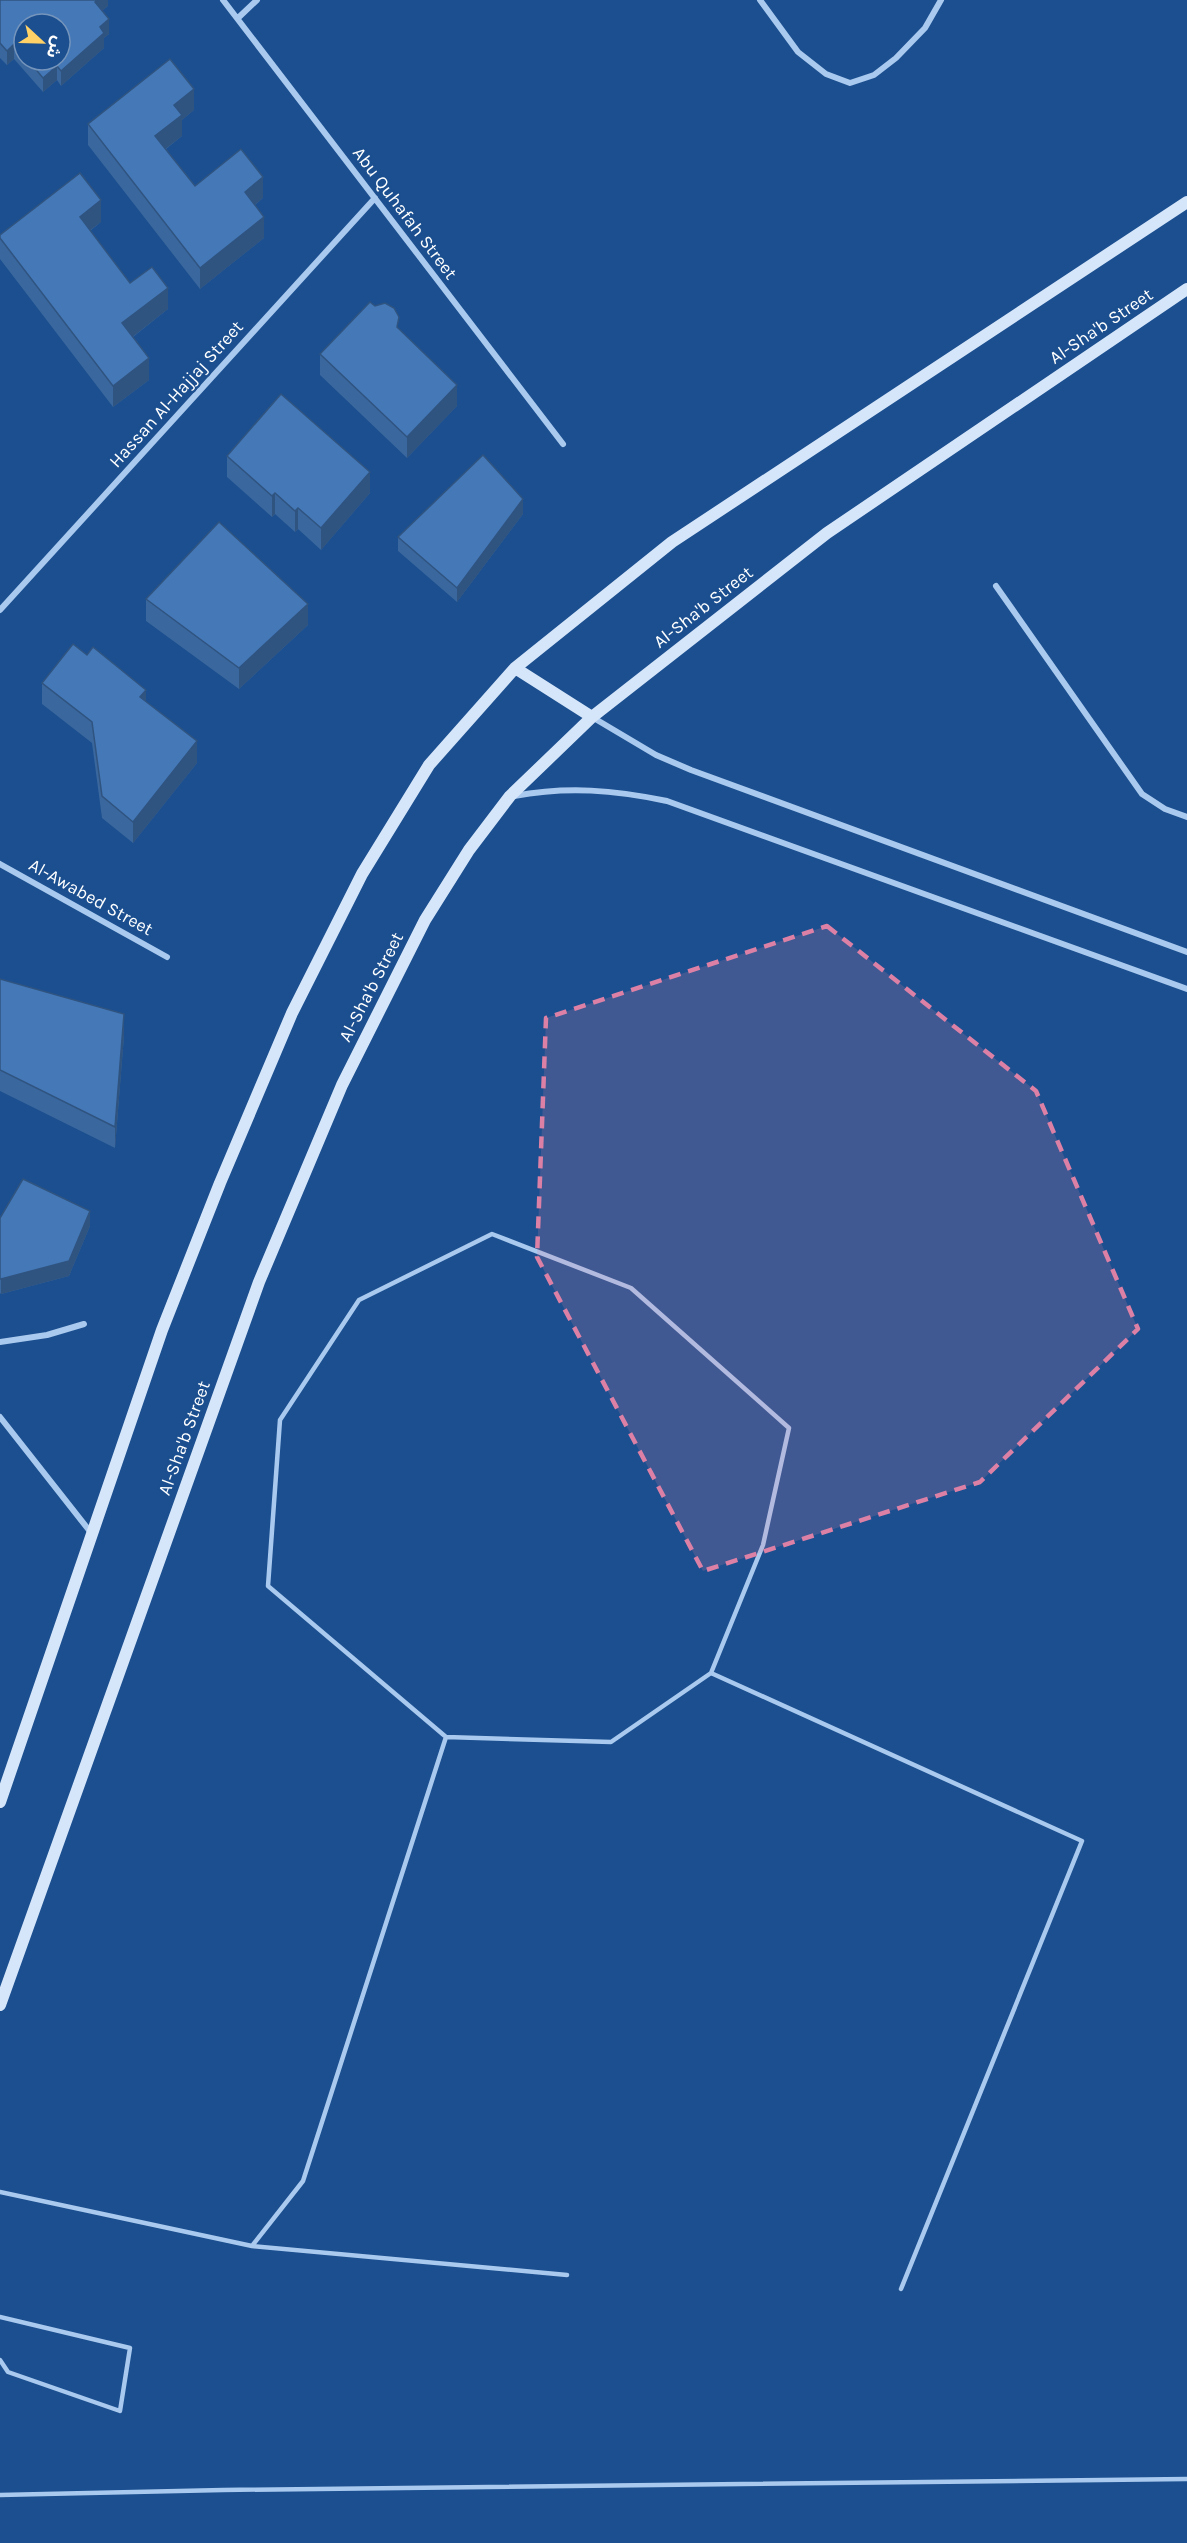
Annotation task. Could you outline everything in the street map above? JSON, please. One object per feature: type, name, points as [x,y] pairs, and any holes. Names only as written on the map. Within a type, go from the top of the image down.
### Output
[{"type":"street","name":"Abu Quhafah Street","points":[[223,0],[563,444]]},
{"type":"street","points":[[238,18],[257,0]]},
{"type":"street","points":[[760,0],[798,52],[826,74],[850,83],[874,75],[896,58],[925,28],[941,0]]},
{"type":"street","name":"Hassan Al-Hajjaj Street","points":[[0,610],[375,198]]},
{"type":"street","points":[[0,1802],[162,1330],[292,1013],[362,874],[429,765],[514,668],[672,542],[1187,202]]},
{"type":"street","name":"Al-Sha'b Street","points":[[0,2005],[259,1282],[342,1085],[425,920],[469,850],[510,796],[592,717],[827,533],[1187,289]]},
{"type":"street","points":[[996,586],[1142,794],[1165,809],[1187,817]]},
{"type":"street","points":[[514,668],[656,755],[691,770],[1187,952]]},
{"type":"street","points":[[510,796],[546,790],[587,789],[628,793],[667,801],[1187,989]]},
{"type":"street","name":"Al-Awabed Street","points":[[0,864],[167,957]]},
{"type":"street","points":[[0,1342],[47,1335],[84,1324]]},
{"type":"street","points":[[0,1417],[93,1535]]},
{"type":"lane","points":[[492,1234],[631,1288],[789,1428],[763,1545],[711,1673],[610,1742],[447,1737],[268,1586],[280,1420],[359,1300],[492,1234]]},
{"type":"lane","points":[[711,1673],[1082,1841],[902,2289]]},
{"type":"lane","points":[[252,2246],[303,2181],[447,1737]]},
{"type":"lane","points":[[0,2192],[252,2246],[567,2276]]},
{"type":"lane","points":[[0,2317],[130,2348],[120,2411],[8,2372],[0,2360]]},
{"type":"lane","points":[[0,2495],[224,2490],[1187,2479]]},
{"type":"highlighted area","points":[[827,926],[1036,1091],[1138,1329],[980,1482],[703,1571],[537,1257],[546,1018]]},
{"type":"building","points":[[0,0],[97,0],[95,2],[109,19],[100,27],[104,33],[72,61],[72,12],[12,12],[12,46],[7,51],[0,43]]},
{"type":"building","points":[[170,59],[194,89],[174,105],[182,115],[155,136],[195,186],[241,149],[263,177],[245,192],[264,217],[200,268],[88,124]]},
{"type":"building","points":[[38,72],[50,72],[43,78]]},
{"type":"building","points":[[80,173],[101,200],[80,217],[130,283],[152,267],[168,288],[122,323],[149,358],[113,386],[0,238],[0,235]]},
{"type":"building","points":[[370,302],[375,306],[385,303],[394,308],[399,317],[397,327],[457,385],[407,437],[320,354]]},
{"type":"building","points":[[281,394],[370,472],[321,528],[298,508],[295,511],[275,493],[272,496],[227,456]]},
{"type":"building","points":[[483,455],[523,499],[457,588],[398,537]]},
{"type":"building","points":[[219,522],[308,604],[239,668],[146,599]]},
{"type":"building","points":[[73,644],[87,655],[93,647],[146,690],[140,697],[197,741],[133,822],[102,796],[92,722],[42,683]]},
{"type":"building","points":[[0,979],[124,1014],[115,1127],[0,1070]]},
{"type":"building","points":[[23,1179],[90,1211],[69,1261],[0,1279],[0,1218]]}]
